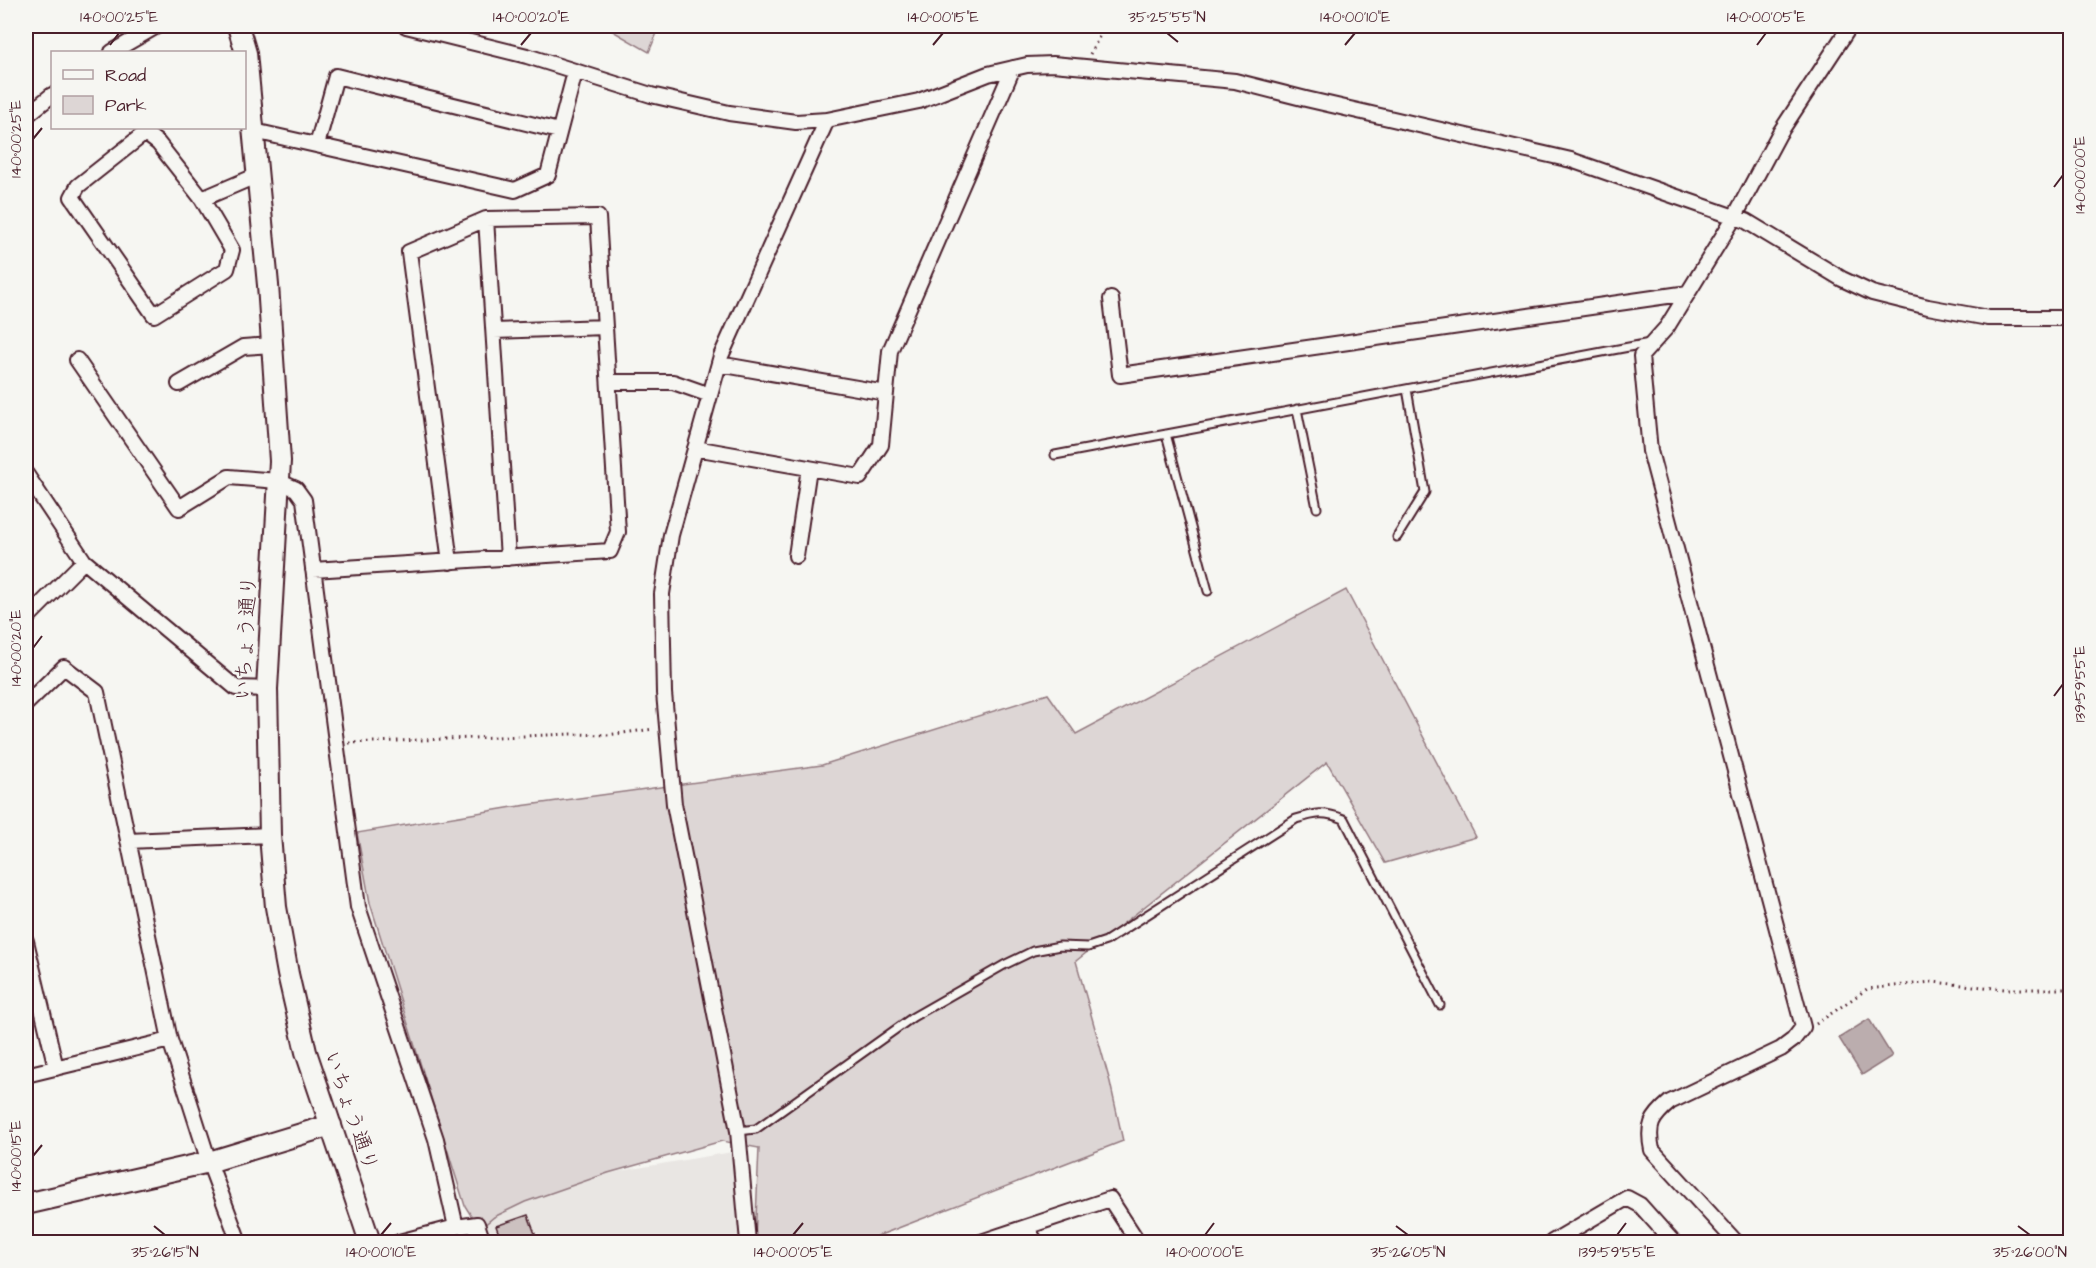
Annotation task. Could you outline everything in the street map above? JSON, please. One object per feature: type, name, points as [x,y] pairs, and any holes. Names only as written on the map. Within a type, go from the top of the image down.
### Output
[{"type":"street","points":[[114,51],[157,26]]},
{"type":"street","name":"いちょう通り","points":[[238,26],[245,51]]},
{"type":"street","points":[[406,26],[526,56],[651,95],[729,113],[796,122],[826,120],[920,101],[988,74],[1013,68],[1053,64],[1235,81],[1571,160],[1746,221],[1842,279],[1872,293],[1928,308],[1988,318],[2070,318]]},
{"type":"street","points":[[1736,1242],[1652,1150],[1649,1134],[1654,1115],[1670,1102],[1781,1049],[1793,1040],[1803,1027],[1650,451],[1641,356],[1667,327],[1734,218],[1779,134],[1850,26]]},
{"type":"street","name":"いちょう通り","points":[[246,53],[258,175],[280,461],[267,688],[270,835],[276,907],[288,974],[306,1052],[370,1242]]},
{"type":"street","points":[[695,448],[860,477],[881,445],[890,351],[1013,68]]},
{"type":"street","points":[[254,131],[515,189],[548,176],[575,72]]},
{"type":"street","points":[[317,145],[336,76],[559,131]]},
{"type":"street","points":[[26,116],[51,96]]},
{"type":"street","points":[[748,1242],[738,1131],[674,804],[664,693],[662,594],[671,535],[719,364],[826,120]]},
{"type":"street","points":[[145,133],[158,143],[202,199],[232,250],[227,268],[154,315],[72,197],[78,186],[145,133]]},
{"type":"street","points":[[202,199],[258,175]]},
{"type":"street","points":[[313,570],[450,562],[610,551],[618,532],[598,217],[486,219],[409,252],[450,562]]},
{"type":"street","points":[[486,219],[508,558]]},
{"type":"street","points":[[1111,299],[1120,375],[1688,293]]},
{"type":"street","points":[[494,331],[605,327]]},
{"type":"street","points":[[178,384],[243,347],[272,345]]},
{"type":"street","points":[[77,360],[179,508],[230,477],[278,481],[296,489],[304,500],[358,907],[436,1139],[456,1227]]},
{"type":"street","points":[[719,364],[886,393]]},
{"type":"street","points":[[609,382],[673,382],[710,395]]},
{"type":"street","points":[[796,556],[808,468]]},
{"type":"street","points":[[26,474],[84,561],[236,688],[267,688]]},
{"type":"street","points":[[26,619],[84,561]]},
{"type":"street","points":[[26,704],[64,667],[97,692],[170,1040],[239,1242]]},
{"type":"street","points":[[128,841],[270,835]]},
{"type":"street","points":[[26,941],[56,1068]]},
{"type":"street","points":[[26,1075],[170,1040]]},
{"type":"street","points":[[26,1204],[210,1162],[331,1125]]},
{"type":"street","points":[[1552,1242],[1627,1198],[1640,1205],[1673,1242]]},
{"type":"street","points":[[981,1242],[1110,1199],[1138,1242]]},
{"type":"street","points":[[399,1242],[477,1224],[483,1242]]},
{"type":"street","points":[[1026,1228],[1036,1242]]},
{"type":"lane","points":[[1055,455],[1653,342]]},
{"type":"lane","points":[[1397,537],[1425,492],[1407,389]]},
{"type":"lane","points":[[1297,410],[1317,508]]},
{"type":"lane","points":[[1166,434],[1208,591]]},
{"type":"lane","points":[[738,1131],[756,1129],[913,1017],[1004,965],[1033,951],[1060,946],[1088,947],[1107,941],[1296,819],[1316,813],[1331,813],[1344,819],[1440,1005]]},
{"type":"path","points":[[1084,67],[1105,26]]},
{"type":"path","points":[[336,743],[571,734],[607,735],[667,728]]},
{"type":"path","points":[[1803,1027],[1815,1024],[1867,989],[1932,982],[2004,989],[2070,990]]},
{"type":"shaded area","points":[[1869,1019],[1892,1056],[1862,1075],[1839,1038]]},
{"type":"shaded area","points":[[738,1151],[745,1242],[488,1242],[482,1227],[494,1217],[525,1202],[608,1173]]},
{"type":"green space","points":[[604,26],[660,26],[649,52]]},
{"type":"green space","points":[[1346,590],[1476,837],[1385,863],[1327,762],[1076,961],[1110,1082],[1123,1141],[875,1237],[870,1242],[755,1242],[759,1148],[722,1141],[608,1173],[525,1202],[494,1217],[482,1227],[472,1217],[465,1206],[370,903],[357,833],[513,807],[822,765],[1048,694],[1076,734]]},
{"type":"building","points":[[528,1215],[538,1242],[502,1242],[496,1226]]}]
